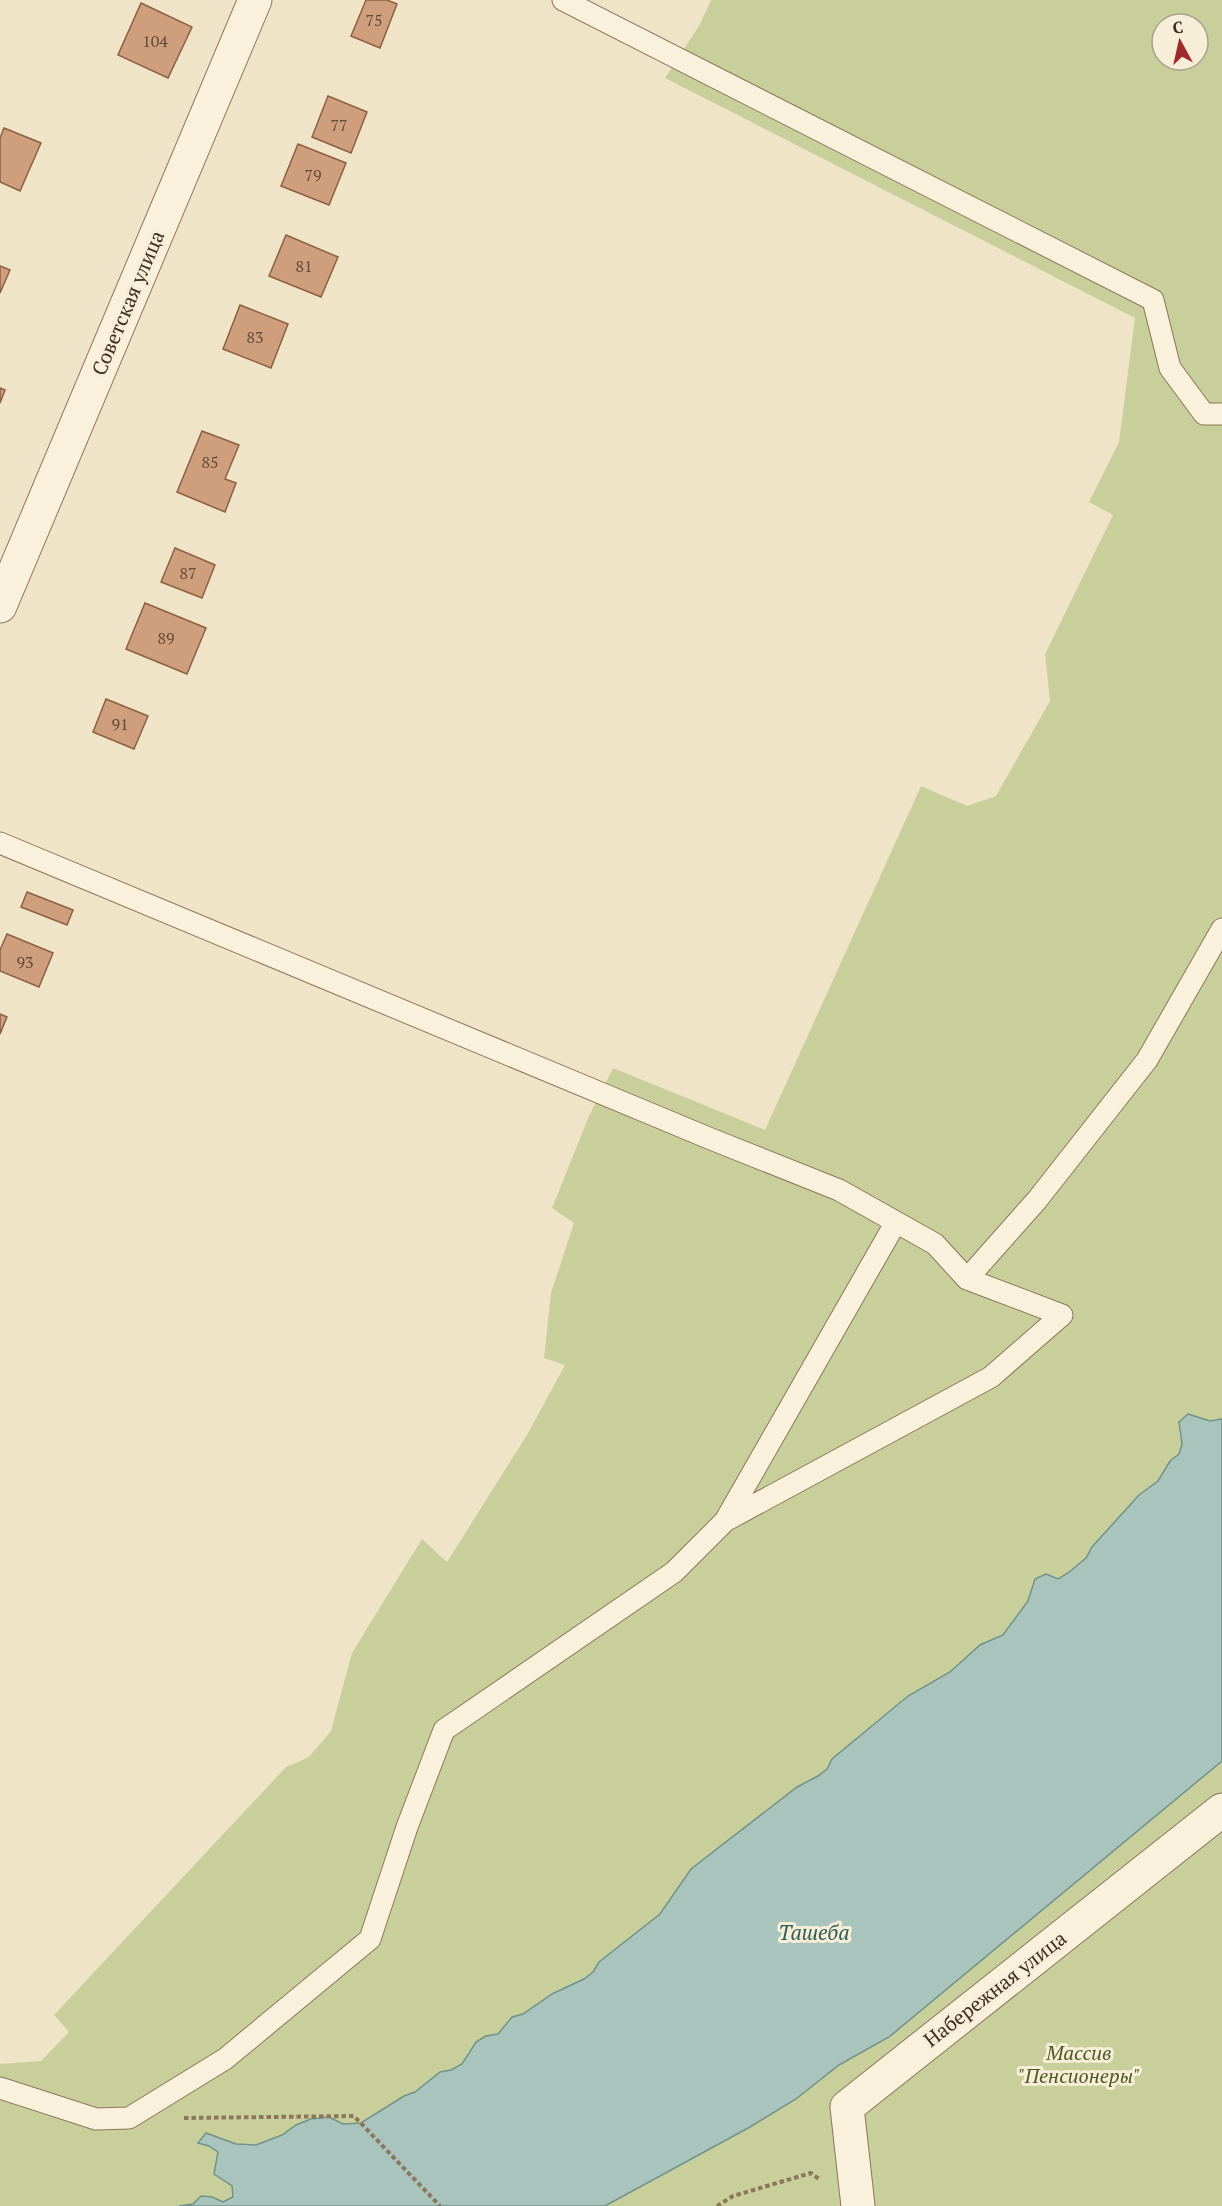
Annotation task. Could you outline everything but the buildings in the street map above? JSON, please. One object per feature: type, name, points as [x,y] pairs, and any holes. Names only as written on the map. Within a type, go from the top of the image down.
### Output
[{"type":"street","name":"Советская улица","points":[[0,606],[255,0]]},
{"type":"street","name":"Набережная улица","points":[[858,2206],[847,2107],[1222,1810]]},
{"type":"lane","points":[[563,0],[1153,300],[1170,368],[1204,414],[1222,414]]},
{"type":"lane","points":[[0,843],[689,1130],[839,1190],[934,1244],[967,1279],[1062,1315],[991,1377],[725,1521]]},
{"type":"lane","points":[[967,1279],[1037,1200],[1147,1060],[1222,929]]},
{"type":"lane","points":[[0,2088],[96,2119],[129,2118],[225,2060],[370,1939],[407,1827],[444,1730],[674,1572],[725,1521],[896,1222]]},
{"type":"path","points":[[129,2118],[354,2116],[440,2206]]},
{"type":"path","points":[[717,2206],[733,2196],[811,2173],[828,2186]]},
{"type":"green space","points":[[711,0],[1222,0],[1222,1419],[1210,1421],[1187,1414],[1179,1433],[1183,1444],[1179,1454],[1170,1461],[1158,1481],[1139,1495],[1092,1547],[1086,1558],[1068,1573],[1057,1579],[1046,1575],[1035,1579],[1028,1601],[1003,1635],[980,1645],[950,1672],[907,1696],[832,1759],[827,1769],[797,1787],[691,1869],[660,1914],[599,1962],[593,1972],[584,1979],[552,1994],[523,2014],[512,2017],[498,2034],[486,2036],[469,2051],[462,2064],[451,2070],[440,2072],[415,2092],[404,2096],[361,2123],[343,2124],[329,2117],[296,2125],[282,2135],[256,2145],[236,2144],[205,2133],[209,2146],[218,2152],[214,2174],[232,2186],[233,2197],[223,2202],[212,2197],[179,2206],[0,2206],[0,2064],[41,2061],[69,2032],[54,2015],[286,1767],[309,1757],[331,1731],[352,1653],[422,1539],[447,1562],[527,1435],[565,1365],[544,1358],[551,1293],[574,1223],[552,1208],[589,1116],[613,1068],[765,1130],[921,786],[967,806],[996,796],[1050,701],[1045,654],[1113,515],[1089,502],[1119,442],[1135,318],[665,78],[699,26]]},
{"type":"green space","name":"Массив \"Пенсионеры\"","points":[[1222,1761],[1222,2206],[605,2206],[750,2127],[796,2099],[839,2065],[889,2037]]},
{"type":"water","name":"Ташеба","points":[[1188,1414],[1210,1421],[1222,1419],[1222,1761],[889,2037],[839,2065],[796,2099],[750,2127],[605,2206],[179,2206],[193,2204],[201,2196],[212,2197],[223,2202],[233,2197],[232,2186],[214,2174],[218,2152],[198,2143],[206,2133],[236,2144],[256,2145],[282,2135],[296,2125],[311,2119],[329,2117],[343,2124],[361,2123],[404,2096],[415,2092],[440,2072],[451,2070],[462,2064],[476,2042],[486,2036],[498,2034],[512,2017],[523,2014],[552,1994],[584,1979],[593,1972],[599,1962],[660,1914],[691,1869],[797,1787],[827,1769],[832,1759],[908,1696],[950,1672],[980,1645],[1003,1635],[1028,1601],[1035,1579],[1046,1574],[1058,1579],[1086,1558],[1092,1547],[1139,1495],[1158,1481],[1170,1461],[1179,1454],[1182,1444],[1179,1422]]}]
